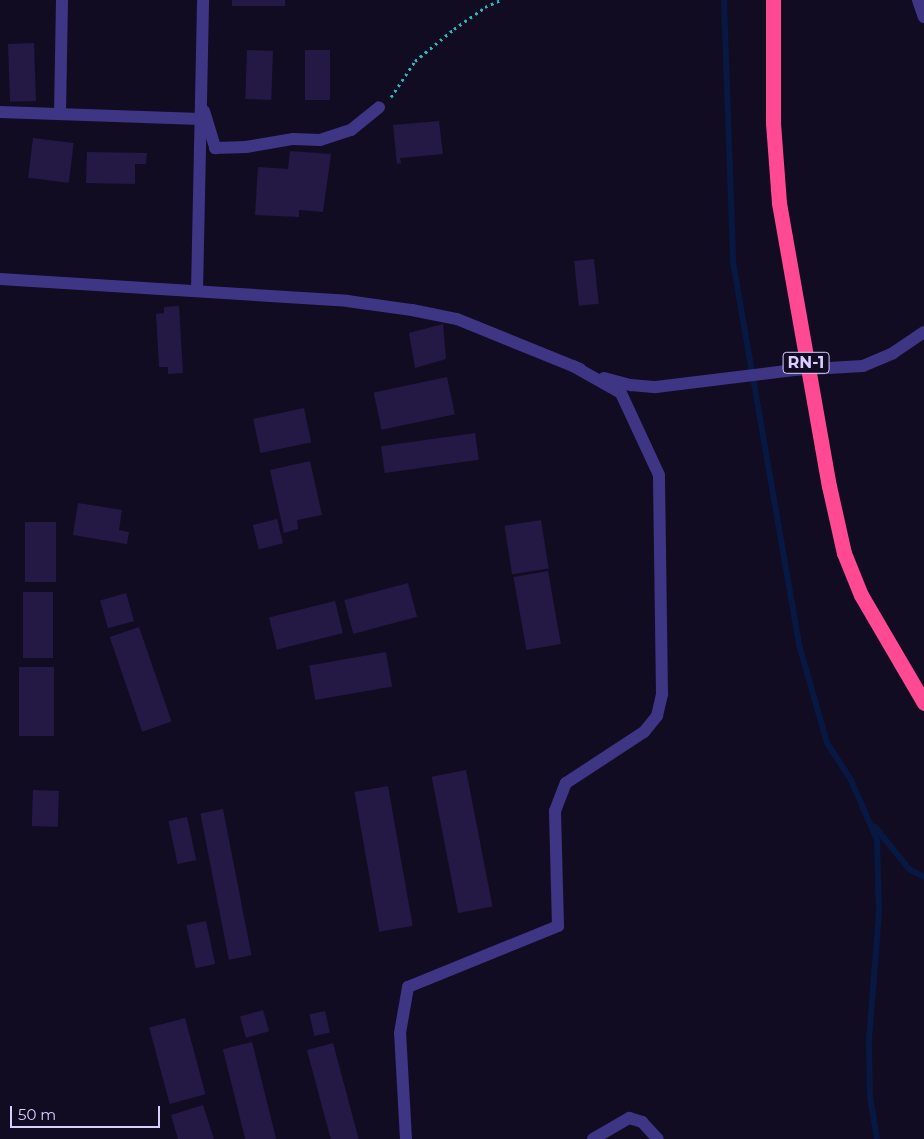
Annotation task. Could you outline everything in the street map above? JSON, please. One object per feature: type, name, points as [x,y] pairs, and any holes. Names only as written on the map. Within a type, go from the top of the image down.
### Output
[{"type":"highway","name":"RN-1","points":[[773,0],[773,124],[779,203],[800,371],[844,553],[875,623],[924,703]]},
{"type":"street","points":[[60,114],[62,0]]},
{"type":"street","points":[[197,291],[203,0]]},
{"type":"street","points":[[918,0],[924,17]]},
{"type":"street","points":[[201,99],[215,148],[246,147],[293,139],[320,140],[351,130],[379,108]]},
{"type":"street","points":[[0,112],[200,119]]},
{"type":"street","points":[[0,279],[347,301],[412,310],[458,319],[573,366],[631,386],[656,387],[863,366],[893,353],[924,332]]},
{"type":"street","points":[[406,1139],[400,1033],[408,987],[558,926],[555,811],[566,783],[644,732],[657,716],[660,701],[664,640],[658,475],[621,393],[573,366]]},
{"type":"street","points":[[593,1139],[629,1118],[642,1122],[658,1139]]},
{"type":"path","points":[[379,108],[398,91],[415,61],[485,6],[501,0]]},
{"type":"building","points":[[232,0],[285,0],[285,6],[232,6]]},
{"type":"building","points":[[34,43],[36,101],[10,102],[8,44]]},
{"type":"building","points":[[247,50],[273,51],[271,100],[245,99]]},
{"type":"building","points":[[305,50],[330,50],[330,100],[305,100]]},
{"type":"building","points":[[439,121],[443,154],[400,158],[401,163],[397,164],[393,125]]},
{"type":"building","points":[[33,138],[74,143],[69,183],[28,178]]},
{"type":"building","points":[[290,151],[331,154],[323,212],[299,210],[299,217],[255,215],[258,167],[288,169]]},
{"type":"building","points":[[87,152],[147,153],[146,164],[135,164],[135,184],[86,183]]},
{"type":"building","points":[[594,259],[599,304],[579,306],[574,261]]},
{"type":"building","points":[[179,306],[183,373],[168,374],[168,367],[159,367],[156,314],[164,313],[164,307]]},
{"type":"building","points":[[443,324],[446,359],[415,368],[409,333]]},
{"type":"building","points":[[447,377],[455,414],[382,430],[374,393]]},
{"type":"building","points":[[304,408],[311,442],[260,453],[253,419]]},
{"type":"building","points":[[475,433],[479,460],[385,473],[381,446]]},
{"type":"building","points":[[310,461],[322,515],[297,520],[298,529],[284,533],[270,470]]},
{"type":"building","points":[[78,503],[122,510],[119,530],[129,532],[127,544],[73,535]]},
{"type":"building","points":[[277,519],[283,543],[259,549],[253,525]]},
{"type":"building","points":[[541,520],[549,568],[512,574],[504,526]]},
{"type":"building","points":[[25,522],[56,522],[56,582],[25,582]]},
{"type":"building","points":[[548,571],[561,644],[526,650],[514,577]]},
{"type":"building","points":[[408,583],[417,617],[353,634],[344,600]]},
{"type":"building","points":[[23,592],[53,592],[53,658],[23,658]]},
{"type":"building","points":[[126,593],[134,621],[108,628],[100,600]]},
{"type":"building","points":[[335,601],[343,633],[277,649],[269,617]]},
{"type":"building","points":[[139,627],[172,722],[142,732],[110,637]]},
{"type":"building","points":[[386,652],[392,686],[315,700],[309,666]]},
{"type":"building","points":[[19,667],[54,667],[54,736],[19,736]]},
{"type":"building","points":[[466,770],[493,906],[458,913],[432,777]]},
{"type":"building","points":[[388,786],[413,926],[379,932],[355,792]]},
{"type":"building","points":[[33,790],[59,791],[58,827],[32,826]]},
{"type":"building","points":[[223,809],[251,955],[229,960],[200,813]]},
{"type":"building","points":[[187,817],[196,860],[178,864],[168,821]]},
{"type":"building","points":[[206,921],[215,964],[196,968],[186,925]]},
{"type":"building","points":[[263,1010],[269,1031],[246,1038],[240,1017]]},
{"type":"building","points":[[325,1011],[330,1032],[314,1036],[309,1015]]},
{"type":"building","points":[[185,1018],[205,1094],[170,1104],[149,1028]]},
{"type":"building","points":[[252,1042],[276,1139],[245,1139],[223,1049]]},
{"type":"building","points":[[333,1043],[359,1139],[331,1139],[307,1050]]},
{"type":"building","points":[[203,1105],[214,1139],[178,1139],[171,1115]]},
{"type":"waterway","points":[[724,0],[733,262],[800,648],[827,743],[851,780],[877,840],[879,913],[869,1041],[870,1096],[877,1139]]},
{"type":"waterway","points":[[875,827],[909,869],[924,877]]}]
